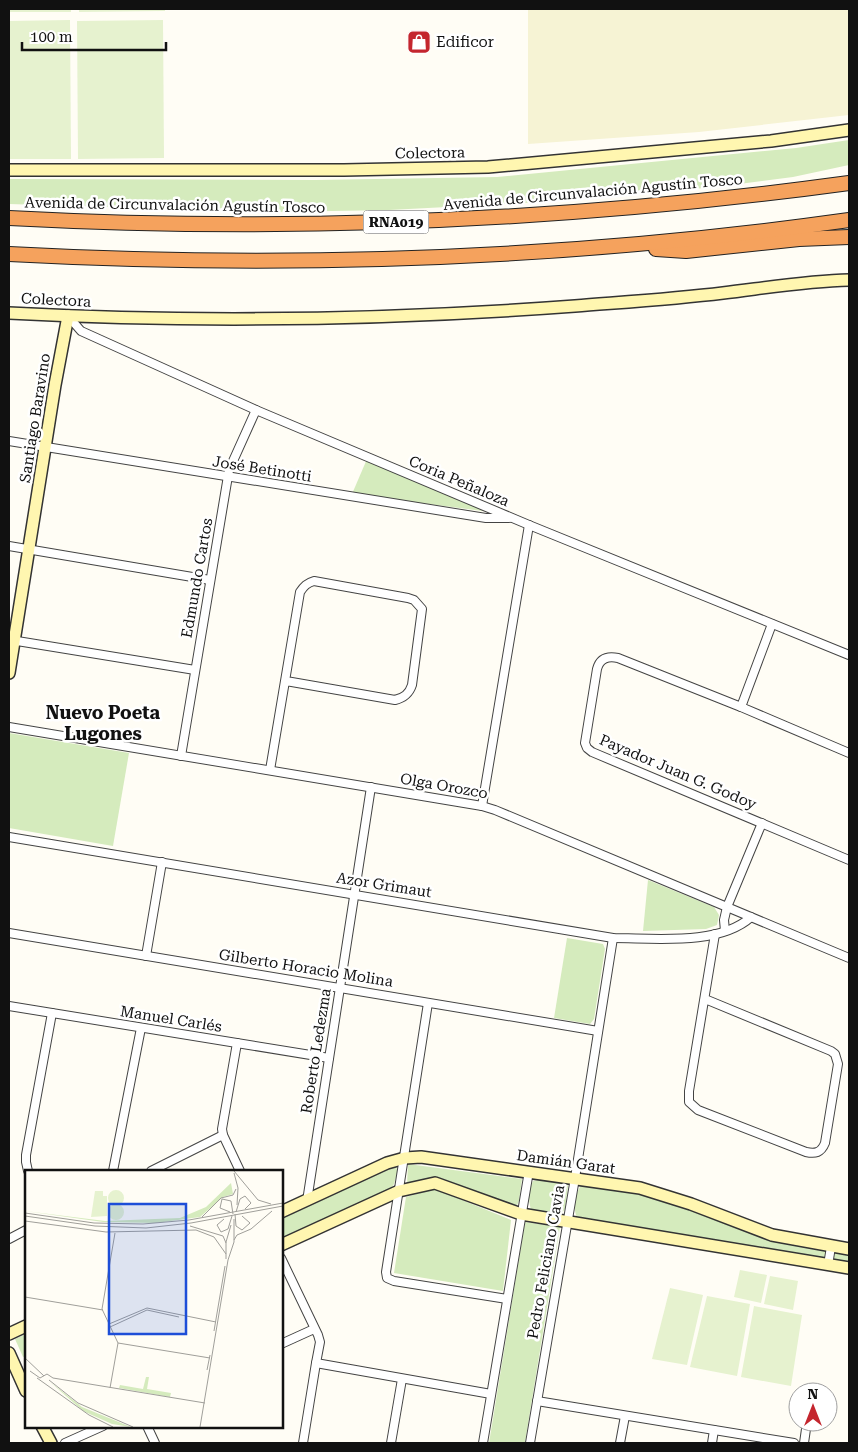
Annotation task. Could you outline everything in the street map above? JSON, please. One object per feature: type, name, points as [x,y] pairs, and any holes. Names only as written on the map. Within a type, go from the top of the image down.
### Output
[{"type":"highway","points":[[783,191],[849,174]]},
{"type":"highway","name":"Avenida de Circunvalación Agustín Tosco","points":[[9,218],[211,225],[383,223],[575,213],[696,202],[849,183]]},
{"type":"highway","points":[[9,254],[173,261],[305,261],[495,254],[725,236],[849,220]]},
{"type":"highway","points":[[610,246],[686,251],[799,238],[849,237]]},
{"type":"main road","name":"Colectora","points":[[9,170],[344,170],[488,167],[771,141],[849,130]]},
{"type":"main road","name":"Colectora","points":[[9,313],[181,319],[342,318],[427,315],[647,301],[849,280]]},
{"type":"main road","name":"Santiago Baravino","points":[[9,673],[11,640],[29,549],[68,316]]},
{"type":"main road","name":"Damián Garat","points":[[282,1212],[386,1163],[405,1158],[421,1157],[575,1178],[653,1191],[772,1235],[849,1250]]},
{"type":"main road","points":[[282,1245],[399,1191],[427,1184],[440,1184],[521,1214],[849,1268]]},
{"type":"main road","points":[[9,1334],[25,1326]]},
{"type":"main road","points":[[9,1353],[12,1368],[25,1389]]},
{"type":"main road","points":[[12,1368],[25,1362]]},
{"type":"main road","points":[[42,1427],[50,1443]]},
{"type":"street","name":"Coria Peñaloza","points":[[68,316],[81,332],[256,410],[511,518],[849,655]]},
{"type":"street","name":"Edmundo Cartos","points":[[181,756],[228,478],[232,463],[256,410]]},
{"type":"street","name":"José Betinotti","points":[[9,441],[228,478],[486,518],[511,518]]},
{"type":"street","points":[[482,806],[529,525]]},
{"type":"street","points":[[9,546],[210,580]]},
{"type":"street","points":[[270,770],[300,592],[308,582],[314,581],[408,598],[414,600],[422,609],[412,685],[407,695],[401,699],[395,700],[286,681]]},
{"type":"street","points":[[772,624],[740,707],[849,753]]},
{"type":"street","points":[[11,640],[195,670]]},
{"type":"street","name":"Payador Juan G. Godoy","points":[[725,931],[724,914],[762,823],[592,752],[585,743],[597,669],[599,664],[606,658],[618,658],[740,707]]},
{"type":"street","name":"Olga Orozco","points":[[9,727],[482,806],[849,958]]},
{"type":"street","name":"Roberto Ledezma","points":[[307,1201],[371,787]]},
{"type":"street","points":[[762,823],[849,860]]},
{"type":"street","name":"Azor Grimaut","points":[[9,837],[613,938],[672,938],[715,934],[743,924],[751,917]]},
{"type":"street","points":[[146,956],[162,862]]},
{"type":"street","name":"Gilberto Horacio Molina","points":[[9,933],[598,1031]]},
{"type":"street","points":[[705,999],[835,1054],[838,1064],[824,1143],[816,1154],[806,1152],[698,1110],[689,1102],[688,1091],[715,934]]},
{"type":"street","name":"Pedro Feliciano Cavia","points":[[530,1443],[613,938]]},
{"type":"street","points":[[428,1002],[386,1272],[387,1278],[394,1281],[507,1300]]},
{"type":"street","name":"Manuel Carlés","points":[[9,1006],[329,1058]]},
{"type":"street","points":[[28,1170],[26,1155],[52,1013]]},
{"type":"street","points":[[113,1170],[141,1028]]},
{"type":"street","points":[[237,1044],[222,1124],[223,1135],[240,1170]]},
{"type":"street","points":[[153,1170],[223,1135]]},
{"type":"street","points":[[483,1443],[529,1172]]},
{"type":"street","points":[[9,1239],[25,1231]]},
{"type":"street","points":[[828,1265],[831,1246]]},
{"type":"street","points":[[282,1260],[320,1342],[303,1443]]},
{"type":"street","points":[[282,1344],[314,1329]]},
{"type":"street","points":[[316,1363],[492,1394]]},
{"type":"street","points":[[391,1443],[402,1378]]},
{"type":"street","points":[[537,1402],[794,1443]]},
{"type":"street","points":[[620,1443],[625,1416]]},
{"type":"street","points":[[65,1443],[101,1427]]},
{"type":"street","points":[[147,1427],[155,1443]]},
{"type":"street","points":[[712,1443],[714,1430]]},
{"type":"shaded area","points":[[528,9],[849,9],[849,115],[699,132],[528,144]]},
{"type":"green space","points":[[9,9],[71,9],[71,12],[9,12]]},
{"type":"green space","points":[[79,9],[165,9],[165,11],[79,12]]},
{"type":"green space","points":[[70,20],[71,159],[9,159],[9,21]]},
{"type":"green space","points":[[163,20],[164,158],[78,159],[77,21]]},
{"type":"green space","points":[[849,140],[849,165],[793,177],[716,187],[524,203],[389,210],[275,212],[9,204],[9,179],[315,180],[497,177],[796,148]]},
{"type":"green space","points":[[367,459],[498,513],[352,494]]},
{"type":"green space","points":[[9,733],[129,753],[113,846],[9,828]]},
{"type":"green space","points":[[648,880],[714,907],[719,915],[717,925],[706,929],[643,931]]},
{"type":"green space","points":[[567,938],[603,944],[605,949],[594,1019],[590,1024],[554,1018]]},
{"type":"green space","points":[[408,1164],[522,1179],[519,1201],[516,1207],[475,1194],[407,1184]]},
{"type":"green space","points":[[394,1165],[398,1170],[394,1184],[389,1191],[282,1240],[282,1217]]},
{"type":"green space","points":[[533,1181],[565,1183],[568,1186],[565,1209],[559,1216],[532,1212],[529,1193]]},
{"type":"green space","points":[[582,1184],[636,1191],[849,1253],[849,1265],[578,1220],[575,1202]]},
{"type":"green space","points":[[435,1189],[511,1220],[503,1291],[394,1273],[406,1197]]},
{"type":"green space","points":[[525,1222],[560,1227],[525,1443],[489,1443]]},
{"type":"green space","points":[[740,1270],[767,1275],[761,1303],[734,1297]]},
{"type":"green space","points":[[770,1276],[798,1281],[793,1310],[764,1304]]},
{"type":"green space","points":[[670,1288],[703,1295],[687,1365],[652,1359]]},
{"type":"green space","points":[[707,1296],[750,1304],[737,1376],[690,1367]]},
{"type":"green space","points":[[754,1306],[802,1315],[792,1382],[788,1382],[788,1385],[741,1377]]},
{"type":"green space","points":[[25,1334],[25,1356],[23,1357],[15,1339]]},
{"type":"place","name":"Edificor","points":[[419,42]]},
{"type":"district","name":"Nuevo Poeta Lugones","points":[[103,723]]}]
